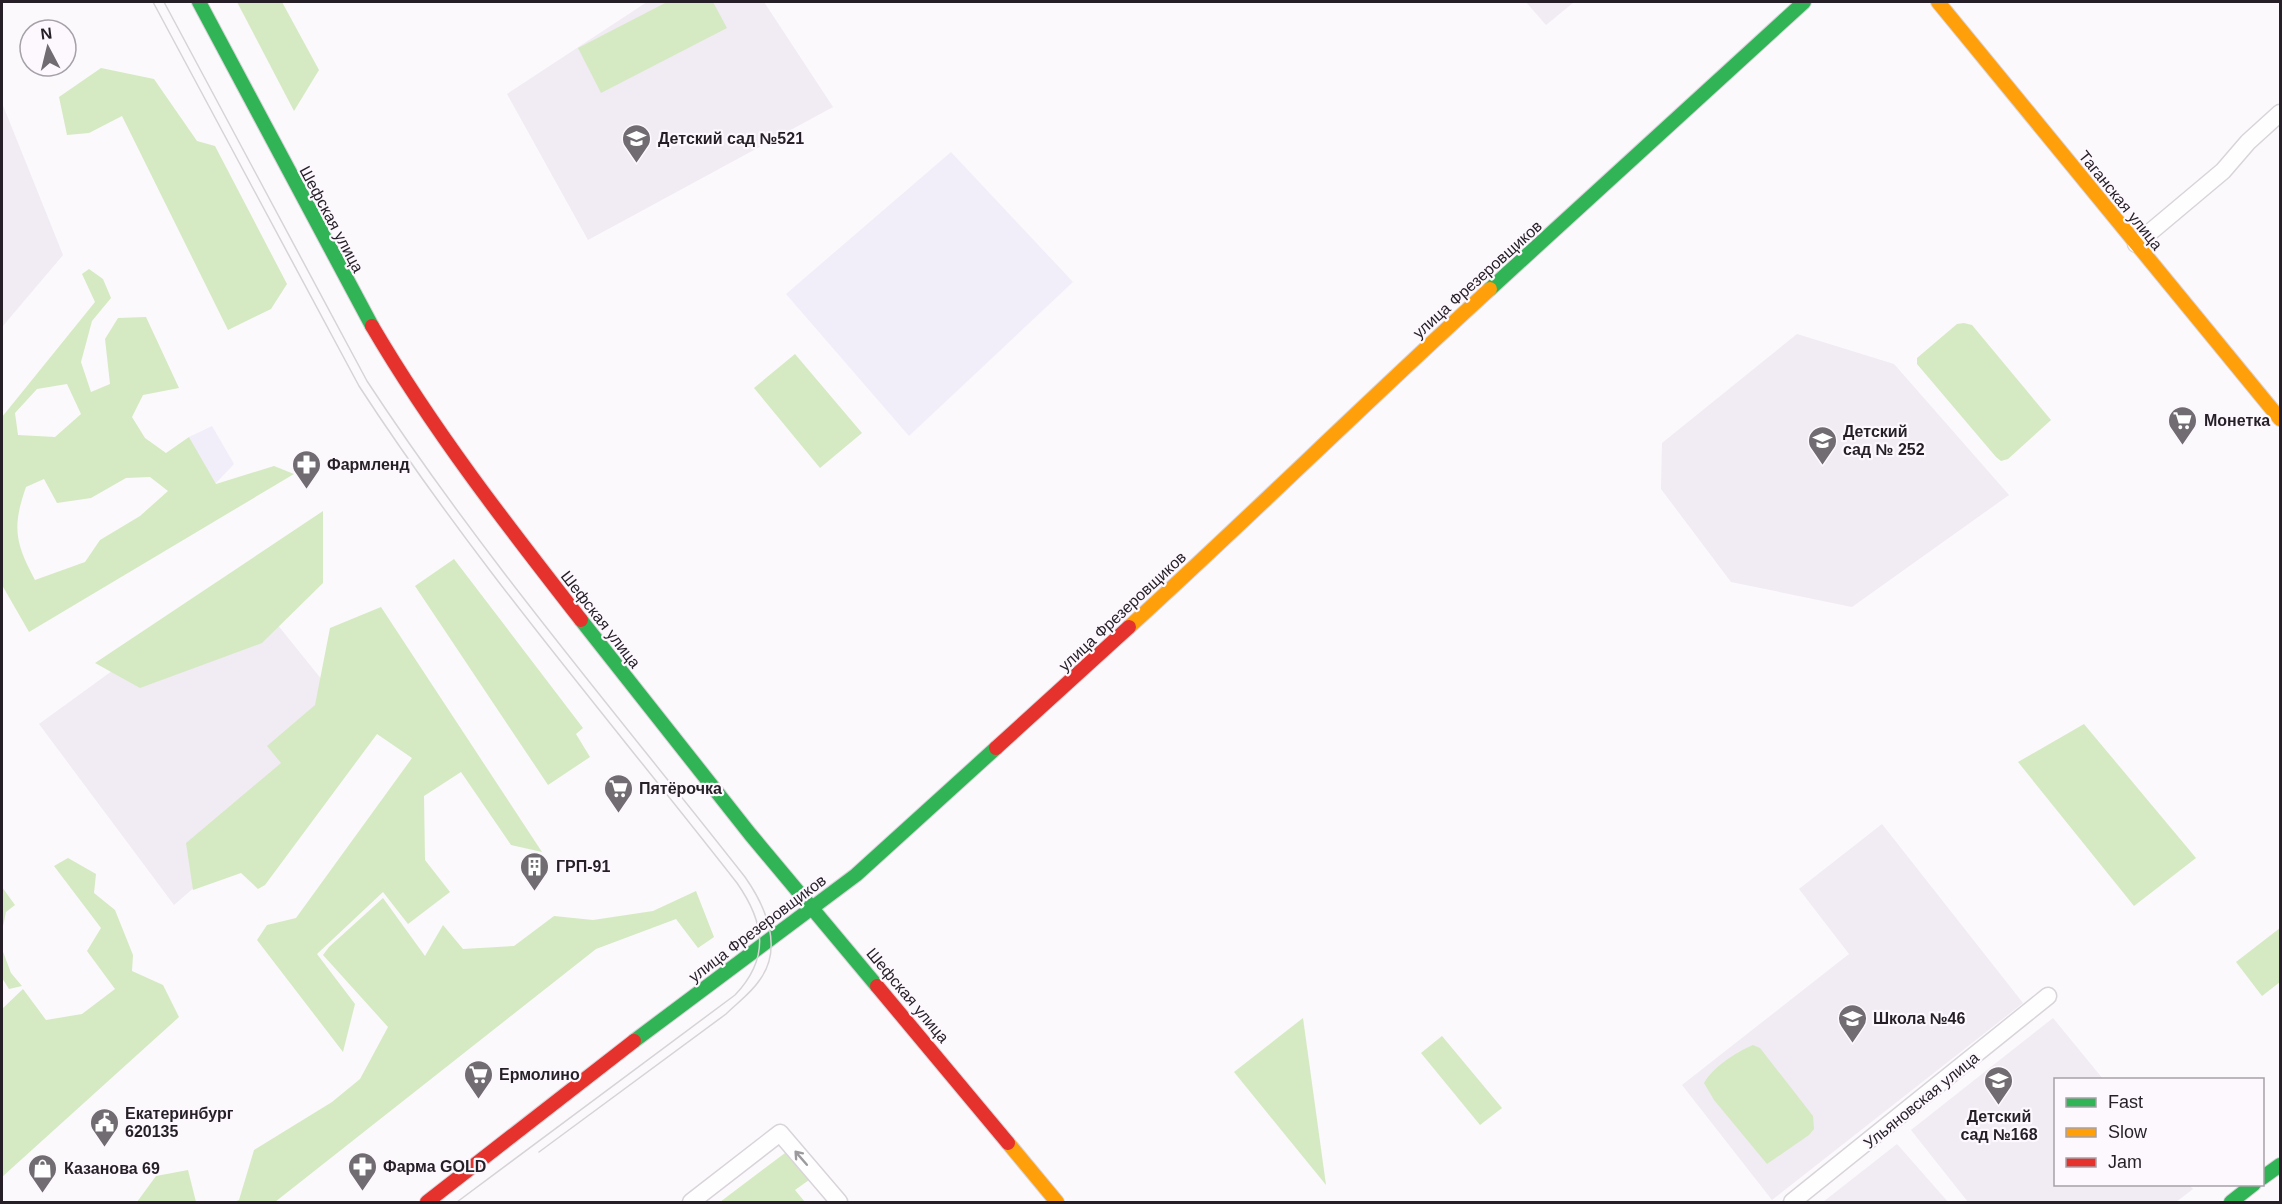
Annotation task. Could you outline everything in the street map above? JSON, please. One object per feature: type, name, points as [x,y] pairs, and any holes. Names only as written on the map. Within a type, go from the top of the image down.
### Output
[{"type":"main road","name":"Шефская улица","points":[[200,2],[357,302],[412,394],[477,487],[811,908],[1057,1203]]},
{"type":"main road","name":"улица Фрезеровщиков","points":[[427,1203],[664,1018],[856,875],[1228,537],[1364,404],[1804,2]]},
{"type":"main road","name":"Таганская улица","points":[[1938,2],[2280,419]]},
{"type":"main road","points":[[2264,1177],[2280,1165]]},
{"type":"main road","points":[[2231,1203],[2253,1186]]},
{"type":"street","points":[[2136,244],[2223,171],[2248,142],[2280,113]]},
{"type":"street","name":"Ульяновская улица","points":[[1792,1203],[2048,996]]},
{"type":"street","points":[[691,1203],[780,1132],[839,1203]]},
{"type":"shaded area","name":"Детский сад №521","points":[[647,2],[764,2],[833,107],[588,240],[507,94]]},
{"type":"shaded area","points":[[1526,2],[1574,2],[1546,25]]},
{"type":"shaded area","points":[[2,103],[63,255],[2,327]]},
{"type":"shaded area","points":[[951,152],[1073,282],[909,436],[786,294]]},
{"type":"shaded area","name":"Детский сад № 252","points":[[1797,334],[1894,364],[2009,495],[1852,607],[1731,582],[1661,489],[1662,443]]},
{"type":"shaded area","points":[[212,426],[234,464],[215,484],[189,437]]},
{"type":"shaded area","points":[[240,578],[355,721],[307,790],[174,905],[39,724]]},
{"type":"shaded area","name":"Школа №46","points":[[1882,824],[2023,1003],[1772,1200],[1682,1085],[1849,954],[1799,889]]},
{"type":"shaded area","name":"Детский сад №168","points":[[2053,1018],[2102,1078],[2054,1078],[2054,1186],[2190,1186],[2193,1189],[2176,1202],[1968,1202],[1911,1130]]},
{"type":"shaded area","points":[[1897,1144],[1948,1202],[1823,1202]]},
{"type":"green space","points":[[237,2],[282,2],[319,70],[294,111]]},
{"type":"green space","points":[[667,2],[713,2],[727,28],[601,93],[578,48]]},
{"type":"green space","points":[[101,68],[154,79],[197,141],[215,146],[287,284],[271,309],[228,330],[122,116],[89,133],[67,135],[59,97]]},
{"type":"green space","points":[[89,269],[103,279],[111,298],[92,321],[81,362],[91,392],[110,384],[105,339],[118,318],[146,317],[179,388],[143,395],[132,417],[145,438],[166,453],[189,437],[216,484],[274,466],[294,474],[29,632],[2,585],[2,417],[95,302],[82,274]],"holes":[[[67,384],[81,414],[55,437],[18,435],[15,413],[37,389]],[[150,477],[168,491],[140,516],[100,540],[85,562],[35,580],[23,555],[18,535],[17,524],[26,487],[44,479],[57,503],[91,498],[126,478]]]},
{"type":"green space","points":[[1957,324],[1972,325],[2051,420],[2008,459],[2001,461],[1996,457],[1917,364],[1917,358]]},
{"type":"green space","points":[[795,354],[862,433],[820,468],[754,388]]},
{"type":"green space","points":[[323,511],[323,583],[262,643],[140,688],[95,663]]},
{"type":"green space","points":[[454,559],[583,728],[576,734],[590,757],[548,785],[415,586]]},
{"type":"green space","points":[[381,607],[542,852],[511,845],[461,772],[424,796],[425,860],[450,892],[408,924],[383,892],[317,954],[355,1004],[343,1052],[257,940],[267,925],[296,918],[412,758],[377,734],[265,885],[258,889],[241,873],[193,890],[186,843],[281,763],[267,746],[315,705],[330,628]]},
{"type":"green space","points":[[2084,724],[2196,858],[2134,906],[2018,762]]},
{"type":"green space","points":[[68,858],[96,874],[94,893],[115,910],[133,955],[132,971],[163,985],[179,1017],[2,1177],[2,1009],[23,989],[46,1020],[82,1014],[115,989],[87,951],[101,928],[54,866]]},
{"type":"green space","points":[[2,887],[15,905],[6,912],[2,931]]},
{"type":"green space","points":[[696,891],[714,937],[698,948],[676,919],[596,949],[275,1202],[234,1202],[239,1200],[254,1150],[332,1102],[360,1079],[388,1027],[323,955],[383,898],[425,956],[443,925],[463,949],[514,946],[554,916],[593,920],[653,911]]},
{"type":"green space","points":[[2280,928],[2280,982],[2262,996],[2236,962]]},
{"type":"green space","points":[[2,949],[11,973],[22,986],[9,989],[2,978]]},
{"type":"green space","points":[[1303,1018],[1326,1185],[1234,1072]]},
{"type":"green space","points":[[1442,1036],[1502,1108],[1480,1125],[1421,1053]]},
{"type":"green space","points":[[1753,1045],[1760,1048],[1813,1116],[1814,1129],[1809,1135],[1767,1164],[1714,1100],[1704,1083],[1713,1071]]},
{"type":"green space","points":[[785,1153],[809,1180],[795,1190],[805,1202],[720,1202]]},
{"type":"green space","points":[[188,1170],[196,1202],[137,1202],[156,1176]]},
{"type":"tram line","points":[[153,2],[359,386],[402,451],[542,638],[737,883],[758,926],[760,940],[754,968],[735,995],[457,1202]]},
{"type":"tram line","points":[[164,2],[367,381],[456,509],[503,571],[745,877],[765,914],[771,942],[770,955],[766,968],[752,990],[726,1014],[539,1152]]},
{"type":"traffic: fast","points":[[199,2],[372,326]]},
{"type":"traffic: fast","points":[[1490,289],[1804,2]]},
{"type":"traffic: fast","points":[[581,620],[750,834],[877,986]]},
{"type":"traffic: fast","points":[[634,1041],[856,875],[996,748]]},
{"type":"traffic: fast","points":[[2264,1177],[2280,1165]]},
{"type":"traffic: fast","points":[[2231,1202],[2251,1186]]},
{"type":"traffic: slow","points":[[1938,2],[2280,419]]},
{"type":"traffic: slow","points":[[1129,627],[1490,289]]},
{"type":"traffic: slow","points":[[1008,1143],[1057,1202]]},
{"type":"traffic: jam","points":[[372,326],[395,365],[445,439],[581,620]]},
{"type":"traffic: jam","points":[[996,748],[1129,627]]},
{"type":"traffic: jam","points":[[877,986],[1008,1143]]},
{"type":"traffic: jam","points":[[427,1202],[634,1041]]},
{"type":"place","name":"Детский сад №521","points":[[637,164]]},
{"type":"place","name":"Монетка","points":[[2183,446]]},
{"type":"place","name":"Детский сад № 252","points":[[1822,466]]},
{"type":"place","name":"Фармленд","points":[[306,490]]},
{"type":"place","name":"Пятёрочка","points":[[618,814]]},
{"type":"place","name":"ГРП-91","points":[[535,892]]},
{"type":"place","name":"Школа №46","points":[[1852,1044]]},
{"type":"place","name":"Ермолино","points":[[478,1100]]},
{"type":"place","name":"Детский сад №168","points":[[1999,1106]]},
{"type":"place","name":"Екатеринбург 620135","points":[[104,1148]]},
{"type":"place","name":"Фарма GOLD","points":[[362,1192]]},
{"type":"place","name":"Казанова 69","points":[[43,1194]]}]
